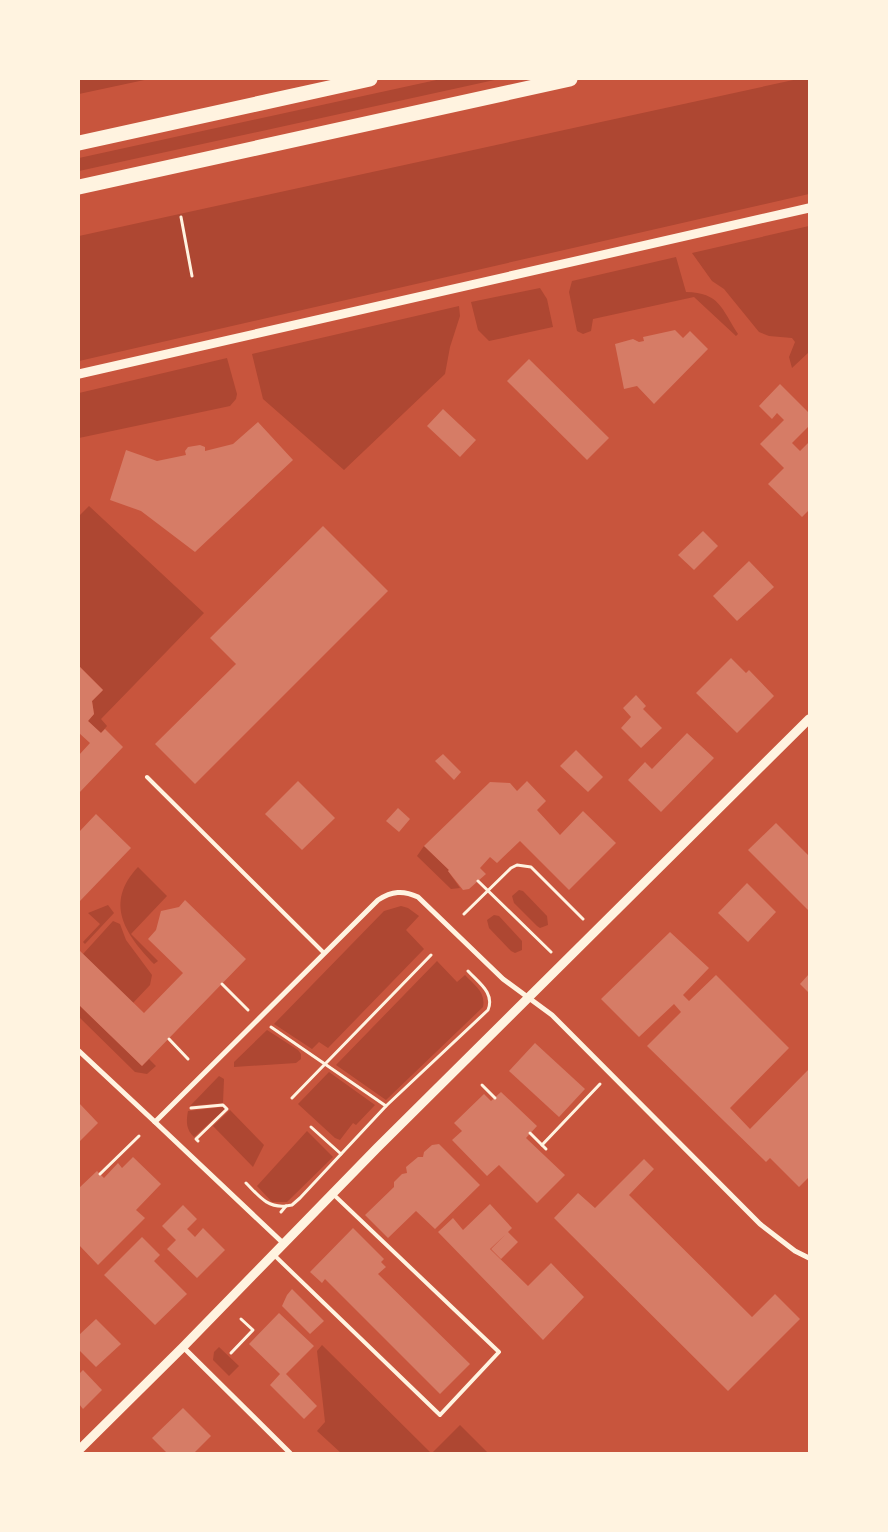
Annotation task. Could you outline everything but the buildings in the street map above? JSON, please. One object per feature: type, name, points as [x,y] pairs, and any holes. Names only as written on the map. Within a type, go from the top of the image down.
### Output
[{"type":"highway","points":[[79,143],[370,79]]},
{"type":"highway","points":[[79,187],[570,79]]},
{"type":"street","points":[[79,374],[809,208]]},
{"type":"street","points":[[79,1450],[183,1348],[283,1243],[809,719]]},
{"type":"street","points":[[155,1122],[378,900],[389,894],[400,892],[410,894],[418,897],[504,979],[552,1014],[760,1224],[795,1251],[809,1258]]},
{"type":"street","points":[[79,1051],[283,1243]]},
{"type":"street","points":[[183,1348],[290,1453]]},
{"type":"lane","points":[[147,776],[324,953]]},
{"type":"lane","points":[[273,1254],[440,1415],[499,1352],[332,1194]]},
{"type":"path","points":[[181,217],[192,276]]},
{"type":"path","points":[[464,914],[511,868],[525,865],[531,867],[583,919]]},
{"type":"path","points":[[478,881],[551,953]]},
{"type":"path","points":[[292,1098],[327,1065],[431,955]]},
{"type":"path","points":[[246,1183],[266,1203],[272,1206],[286,1206],[296,1202],[386,1106],[488,1010],[490,1004],[488,993],[468,971]]},
{"type":"path","points":[[222,984],[242,1005]]},
{"type":"path","points":[[488,993],[492,989]]},
{"type":"path","points":[[169,1039],[188,1058]]},
{"type":"path","points":[[303,1048],[386,1106]]},
{"type":"path","points":[[542,1145],[603,1082]]},
{"type":"path","points":[[482,1085],[495,1098]]},
{"type":"path","points":[[198,1141],[196,1139],[227,1110],[224,1106]]},
{"type":"path","points":[[311,1127],[341,1154]]},
{"type":"path","points":[[530,1133],[546,1149]]},
{"type":"path","points":[[100,1174],[139,1136]]},
{"type":"path","points":[[281,1212],[286,1206]]},
{"type":"path","points":[[231,1353],[253,1330],[241,1319]]},
{"type":"shaded area","points":[[79,79],[149,79],[79,94]]},
{"type":"shaded area","points":[[441,79],[499,79],[79,171],[79,158]]},
{"type":"shaded area","points":[[798,79],[809,79],[809,194],[79,361],[79,236]]},
{"type":"shaded area","points":[[809,226],[809,352],[792,368],[789,357],[795,342],[792,338],[769,336],[759,332],[724,289],[712,281],[692,253]]},
{"type":"shaded area","points":[[676,257],[686,292],[706,295],[713,299],[723,310],[738,334],[736,336],[694,297],[593,319],[591,331],[583,334],[577,331],[569,292],[572,281]]},
{"type":"shaded area","points":[[540,288],[547,299],[553,327],[489,341],[478,330],[471,302]]},
{"type":"shaded area","points":[[459,306],[460,316],[450,347],[445,374],[344,470],[263,399],[252,354]]},
{"type":"shaded area","points":[[227,358],[237,394],[236,399],[230,406],[79,438],[79,393]]},
{"type":"shaded area","points":[[89,506],[204,613],[101,719],[107,726],[101,733],[88,721],[94,714],[92,701],[103,690],[79,666],[79,516]]},
{"type":"shaded area","points":[[424,846],[449,870],[460,888],[451,889],[417,856]]},
{"type":"shaded area","points":[[138,867],[167,896],[131,934],[158,961],[154,964],[127,930],[120,906],[122,893],[128,880]]},
{"type":"shaded area","points":[[519,890],[523,891],[547,916],[548,925],[540,928],[514,903],[512,896]]},
{"type":"shaded area","points":[[108,905],[114,913],[85,944],[83,942],[100,924],[88,913]]},
{"type":"shaded area","points":[[401,906],[408,908],[419,916],[406,930],[424,949],[328,1048],[319,1042],[312,1049],[274,1024],[384,911]]},
{"type":"shaded area","points":[[494,915],[499,916],[522,941],[522,950],[515,953],[511,951],[489,928],[487,920]]},
{"type":"shaded area","points":[[113,921],[120,924],[126,940],[152,975],[150,985],[133,1003],[83,954]]},
{"type":"shaded area","points":[[437,961],[457,982],[465,975],[481,993],[483,1007],[386,1100],[336,1065]]},
{"type":"shaded area","points":[[79,1005],[142,1066],[149,1059],[156,1066],[147,1074],[135,1072],[79,1017]]},
{"type":"shaded area","points":[[267,1030],[298,1050],[301,1054],[301,1059],[296,1063],[234,1067],[234,1062]]},
{"type":"shaded area","points":[[329,1072],[375,1105],[356,1125],[353,1123],[340,1140],[335,1138],[298,1104]]},
{"type":"shaded area","points":[[219,1076],[224,1079],[223,1103],[190,1106]]},
{"type":"shaded area","points":[[223,1107],[225,1109],[194,1137],[191,1134],[187,1125],[188,1111]]},
{"type":"shaded area","points":[[230,1110],[264,1145],[253,1167],[213,1126]]},
{"type":"shaded area","points":[[307,1131],[333,1157],[287,1202],[272,1202],[257,1186]]},
{"type":"shaded area","points":[[322,1345],[429,1453],[341,1453],[317,1431],[325,1422],[317,1351]]},
{"type":"shaded area","points":[[219,1347],[239,1366],[229,1376],[213,1360],[214,1352]]},
{"type":"shaded area","points":[[460,1425],[488,1453],[432,1453]]}]
